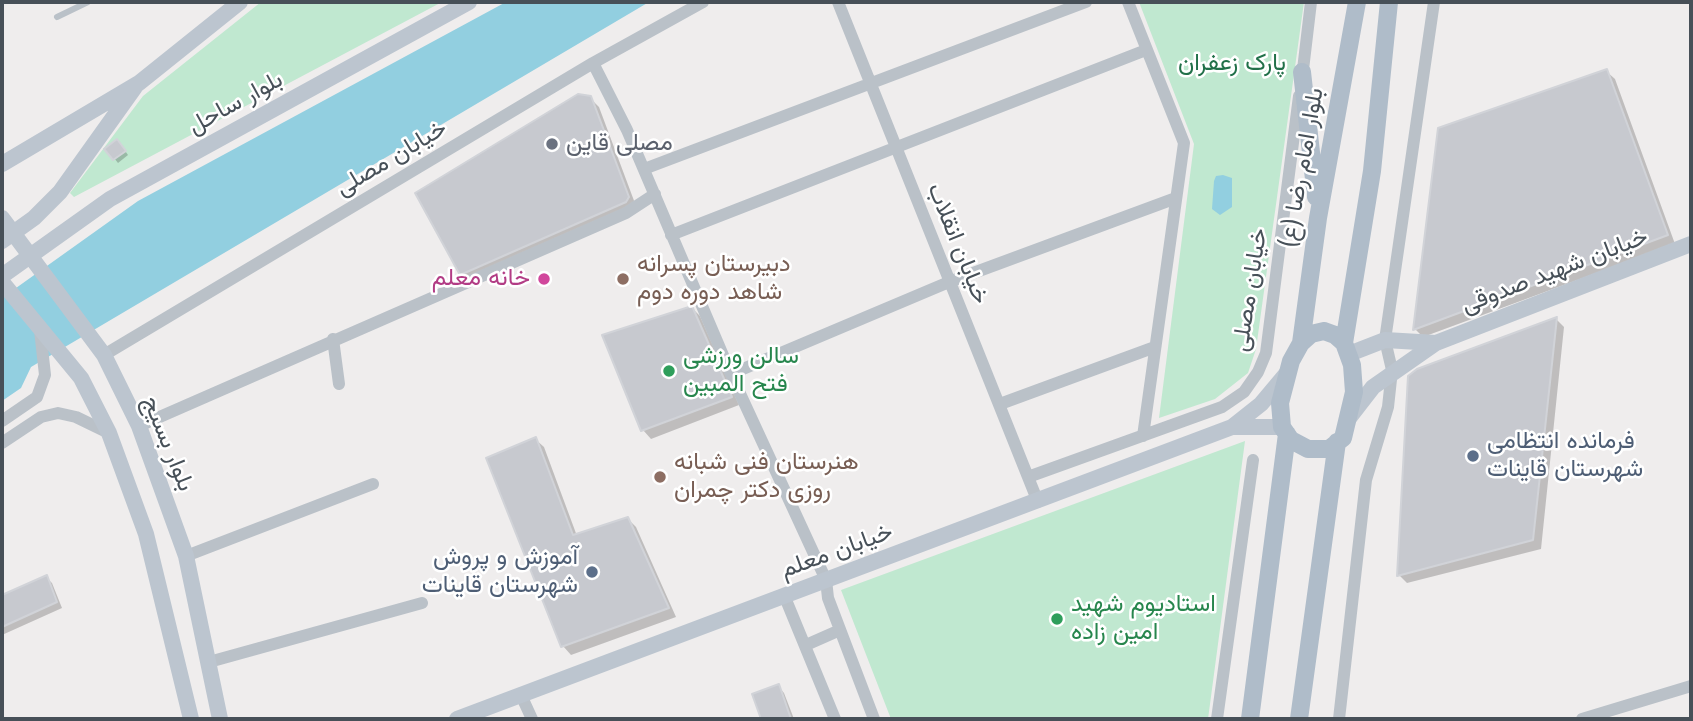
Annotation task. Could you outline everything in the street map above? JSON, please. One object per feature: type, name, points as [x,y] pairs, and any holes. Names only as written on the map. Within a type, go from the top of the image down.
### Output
[{"type":"main road","points":[[2,164],[139,83],[240,2]]},
{"type":"main road","name":"بلوار ساحل","points":[[2,276],[110,199],[470,2]]},
{"type":"main road","name":"بلوار امام رضا (ع)","points":[[1301,343],[1318,218],[1357,2]]},
{"type":"main road","points":[[1284,430],[1291,440],[1308,449],[1329,449],[1343,438],[1349,418],[1354,391],[1347,348],[1372,171],[1389,2]]},
{"type":"main road","points":[[1302,72],[1318,218]]},
{"type":"main road","points":[[8,237],[34,218],[60,192],[139,83]]},
{"type":"main road","name":"بلوار بسیج","points":[[2,218],[8,237],[30,254],[104,355],[139,426],[186,556],[220,719]]},
{"type":"main road","name":"خیابان شهید صدوقی","points":[[1436,343],[1691,244]]},
{"type":"main road","name":"بلوار بسیج","points":[[2,282],[81,378],[108,433],[154,560],[191,719]]},
{"type":"main road","points":[[1250,719],[1284,430],[1280,403],[1287,373],[1301,343],[1311,334],[1324,331],[1335,335],[1347,348]]},
{"type":"main road","points":[[1347,348],[1385,340],[1436,343]]},
{"type":"main road","points":[[1349,418],[1373,387],[1392,370],[1436,343]]},
{"type":"main road","points":[[1232,427],[1261,404],[1287,373]]},
{"type":"main road","points":[[1232,427],[1284,430]]},
{"type":"main road","name":"خیابان معلم","points":[[457,719],[1232,427]]},
{"type":"main road","points":[[1299,719],[1337,442]]},
{"type":"street","name":"خیابان مصلی","points":[[104,355],[593,63],[703,2]]},
{"type":"street","name":"خیابان انقلاب","points":[[838,2],[1038,502]]},
{"type":"street","points":[[644,169],[1086,2]]},
{"type":"street","points":[[1128,2],[1184,143],[1143,436]]},
{"type":"street","name":"خیابان مصلی","points":[[1028,477],[1222,407],[1244,392],[1258,372],[1266,353],[1311,2]]},
{"type":"street","points":[[1339,719],[1366,480],[1388,407],[1392,370],[1385,340],[1434,2]]},
{"type":"street","points":[[671,235],[1146,50]]},
{"type":"street","points":[[593,63],[627,130],[731,374],[826,580],[828,598],[874,719]]},
{"type":"street","points":[[139,426],[333,338],[626,213],[655,194]]},
{"type":"street","points":[[731,374],[949,282],[1176,198]]},
{"type":"street","points":[[2,421],[37,397],[44,375],[40,330]]},
{"type":"street","points":[[333,338],[339,384]]},
{"type":"street","points":[[1000,404],[1155,347]]},
{"type":"street","points":[[23,407],[33,415],[31,424]]},
{"type":"street","points":[[2,443],[31,424],[58,413],[76,417],[108,433]]},
{"type":"street","points":[[1217,719],[1253,460]]},
{"type":"street","points":[[186,556],[373,484]]},
{"type":"street","points":[[784,595],[835,719]]},
{"type":"street","points":[[209,662],[422,603]]},
{"type":"street","points":[[806,645],[840,630]]},
{"type":"street","points":[[1582,719],[1691,686]]},
{"type":"street","points":[[521,695],[532,719]]},
{"type":"lane","points":[[57,17],[88,2]]},
{"type":"green space","points":[[261,2],[442,2],[74,197],[70,193],[143,96]]},
{"type":"green space","name":"پارک زعفران","points":[[1139,2],[1304,2],[1256,349],[1248,373],[1215,399],[1159,418],[1194,144]]},
{"type":"green space","points":[[1245,441],[1208,719],[891,719],[841,590]]},
{"type":"water","points":[[506,2],[649,2],[31,367],[21,388],[2,401],[2,298],[138,201]]},
{"type":"water","points":[[1216,176],[1232,178],[1232,207],[1220,215],[1212,209],[1214,181]]},
{"type":"building","points":[[1607,69],[1668,235],[1413,330],[1438,128]]},
{"type":"building","name":"مصلی قاین","points":[[578,94],[591,96],[629,197],[626,202],[460,275],[415,193]]},
{"type":"building","points":[[117,139],[126,151],[113,160],[104,149]]},
{"type":"building","name":"سالن ورزشی فتح المبین","points":[[692,306],[732,397],[641,431],[602,335]]},
{"type":"building","name":"فرمانده انتظامی شهرستان قاینات","points":[[1557,317],[1533,540],[1397,576],[1408,376],[1417,369]]},
{"type":"building","name":"آموزش و پروش شهرستان قاینات","points":[[536,437],[573,535],[628,517],[669,608],[561,647],[486,458]]},
{"type":"building","points":[[47,575],[57,602],[2,627],[2,595]]},
{"type":"building","points":[[779,684],[791,719],[761,719],[752,694]]},
{"type":"place","name":"مصلی قاین","points":[[552,144]]},
{"type":"place","name":"خانه معلم","points":[[544,279]]},
{"type":"place","name":"دبیرستان پسرانه شاهد دوره دوم","points":[[623,279]]},
{"type":"place","name":"سالن ورزشی فتح المبین","points":[[669,371]]},
{"type":"place","name":"فرمانده انتظامی شهرستان قاینات","points":[[1473,456]]},
{"type":"place","name":"هنرستان فنی شبانه روزی دکتر چمران","points":[[660,477]]},
{"type":"place","name":"آموزش و پروش شهرستان قاینات","points":[[592,572]]},
{"type":"place","name":"استادیوم شهید امین زاده","points":[[1057,619]]}]
